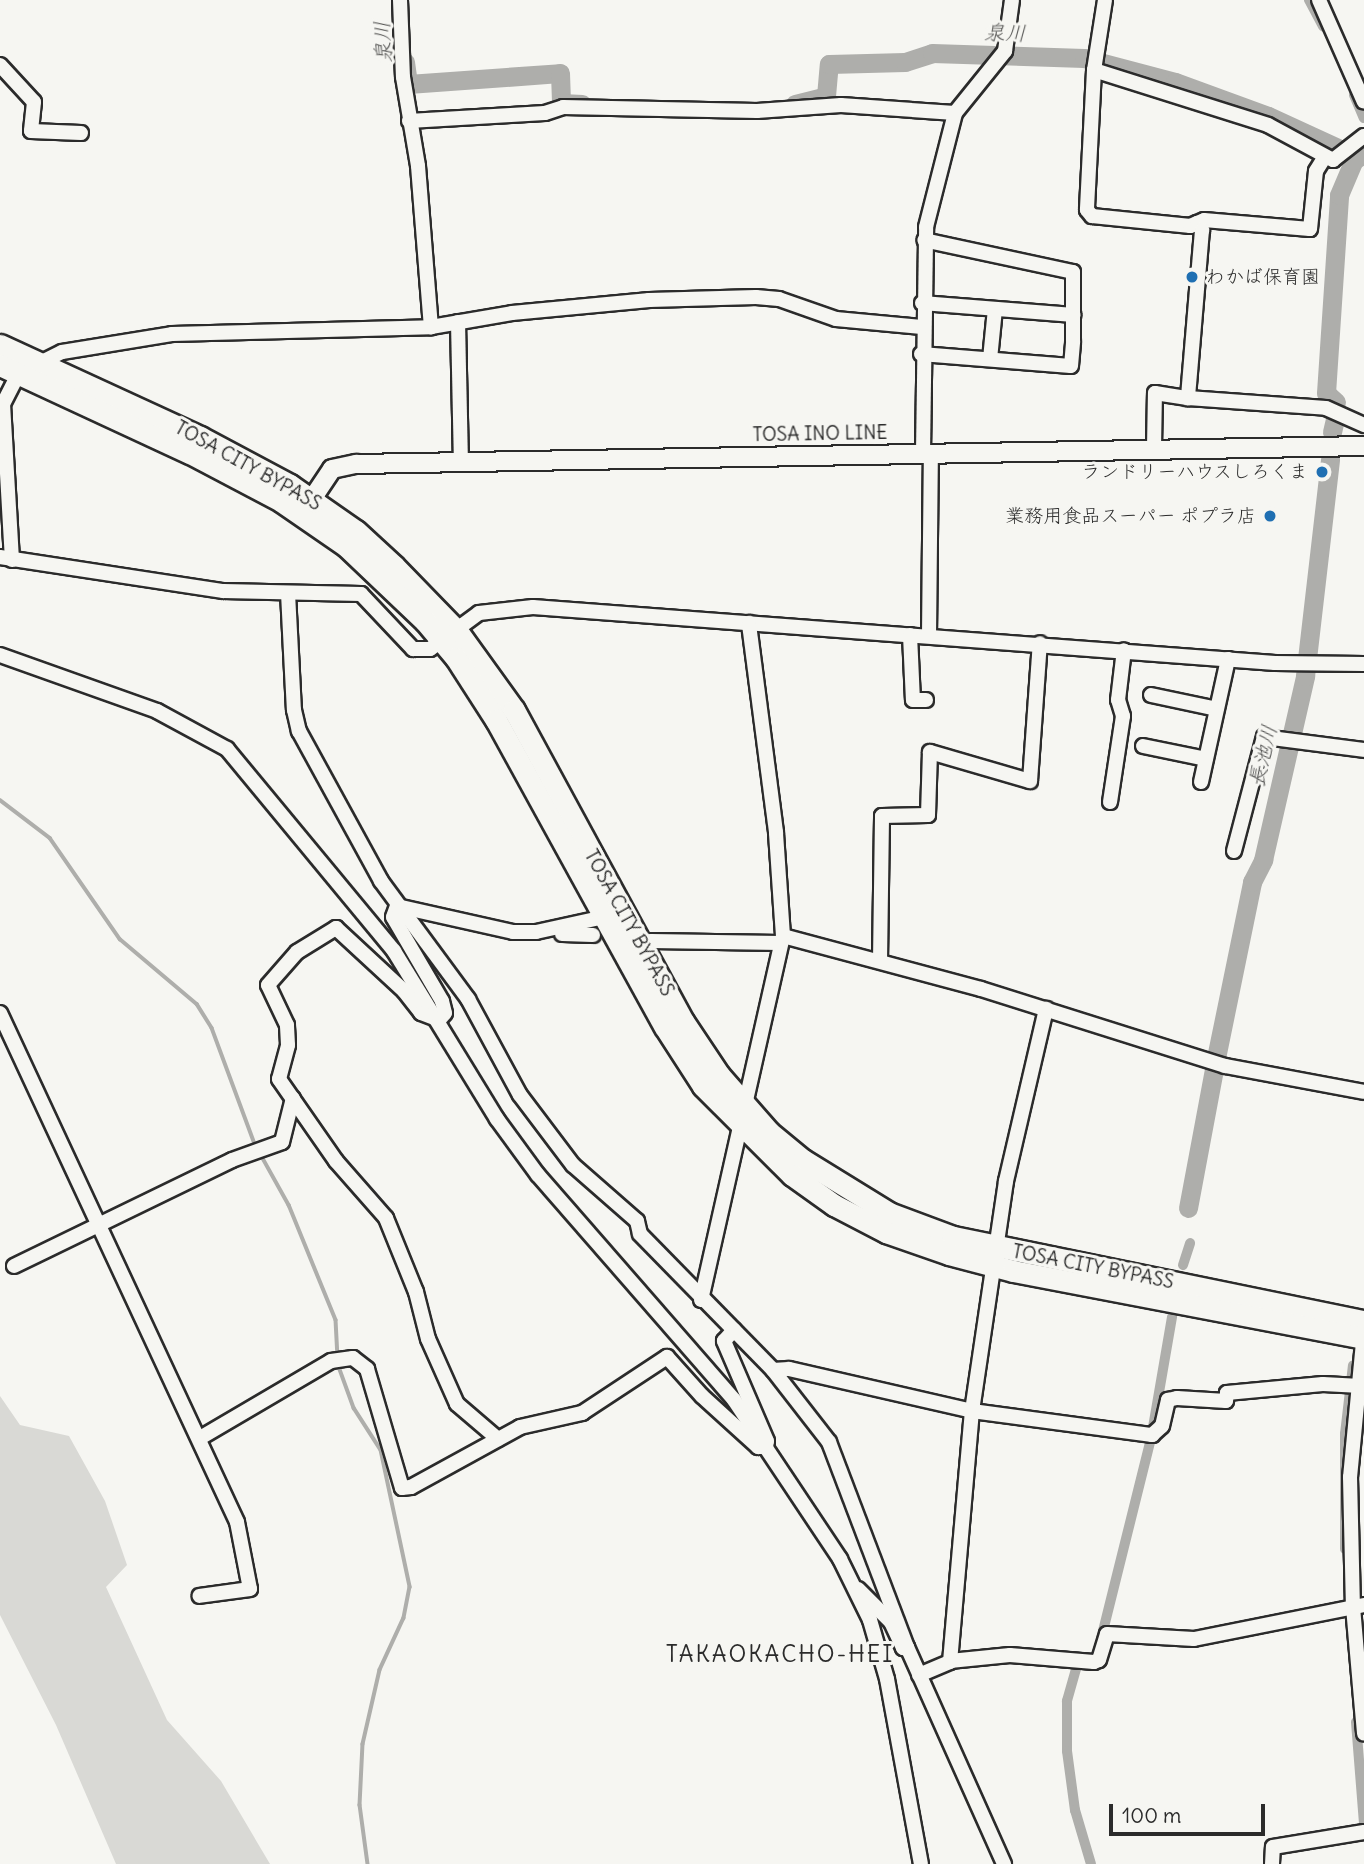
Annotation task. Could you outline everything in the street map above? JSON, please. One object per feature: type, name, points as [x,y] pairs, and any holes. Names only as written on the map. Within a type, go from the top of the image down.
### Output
[{"type":"highway","name":"TOSA CITY BYPASS","points":[[0,345],[18,367],[200,437],[307,506],[356,531],[514,710],[640,946],[742,1116]]},
{"type":"highway","name":"TOSA CITY BYPASS","points":[[450,636],[496,720],[599,926],[703,1086],[742,1116],[841,1186],[890,1213],[995,1258],[1364,1332]]},
{"type":"main road","name":"TOSA INO LINE","points":[[307,506],[327,474],[340,466],[461,461],[1364,446]]},
{"type":"street","points":[[400,0],[409,121],[424,224],[431,327]]},
{"type":"street","points":[[929,635],[927,453],[921,354],[924,240],[955,113],[974,84],[1002,55],[1012,0]]},
{"type":"street","points":[[1105,0],[1096,63],[1087,210],[1092,216],[1189,226],[1204,219],[1310,229],[1316,171],[1324,158]]},
{"type":"street","points":[[1319,0],[1364,102]]},
{"type":"street","points":[[1096,63],[1268,125],[1324,158],[1339,158],[1364,136]]},
{"type":"street","points":[[0,65],[34,102],[32,131],[81,133]]},
{"type":"street","points":[[409,121],[545,113],[563,107],[757,111],[841,105],[955,113]]},
{"type":"street","points":[[1188,398],[1202,230],[1196,223]]},
{"type":"street","points":[[921,354],[990,359],[1070,372],[1074,314],[1073,272],[924,240]]},
{"type":"street","points":[[922,327],[836,319],[779,299],[756,297],[649,300],[431,327],[172,334],[62,352],[18,367],[3,404],[6,558],[223,591],[361,594],[413,649],[430,649],[479,613],[507,607],[1040,643],[1228,659],[1306,664],[1364,664]]},
{"type":"street","points":[[922,303],[1074,314]]},
{"type":"street","points":[[990,359],[995,309]]},
{"type":"street","points":[[458,322],[461,461]]},
{"type":"street","points":[[1154,448],[1155,393],[1326,408],[1364,425]]},
{"type":"street","points":[[288,593],[299,731],[397,906],[468,999],[540,1123],[573,1165],[637,1221],[640,1234],[701,1300],[773,1370],[841,1464],[907,1647],[1004,1864]]},
{"type":"street","points":[[701,1300],[781,939],[776,832],[749,623]]},
{"type":"street","points":[[910,635],[913,700],[926,700]]},
{"type":"street","points":[[880,961],[882,816],[928,815],[930,752],[1030,782],[1040,643]]},
{"type":"street","points":[[1110,802],[1123,716],[1118,700],[1124,650]]},
{"type":"street","points":[[0,655],[157,711],[227,749],[344,886],[439,1020],[496,1119],[538,1175],[718,1381],[765,1447],[857,1589],[891,1622],[903,1648],[907,1647]]},
{"type":"street","points":[[1201,782],[1228,659]]},
{"type":"street","points":[[1151,695],[1217,709]]},
{"type":"street","points":[[1234,851],[1264,737],[1364,750]]},
{"type":"street","points":[[1143,746],[1206,759]]},
{"type":"street","points":[[397,906],[530,938],[599,926]]},
{"type":"street","points":[[397,906],[393,917],[442,1001],[445,1013],[439,1020]]},
{"type":"street","points":[[513,932],[599,926]]},
{"type":"street","points":[[439,1020],[421,1013],[344,932],[329,930],[297,952],[268,985],[287,1025],[288,1045],[279,1079],[336,1161],[386,1218],[416,1292],[428,1339],[457,1404],[498,1439]]},
{"type":"street","points":[[640,946],[651,941],[781,939],[880,961],[1046,1009],[1225,1066],[1364,1092]]},
{"type":"street","points":[[664,949],[692,951],[743,940]]},
{"type":"street","points":[[950,1661],[972,1411],[995,1258],[1046,1009]]},
{"type":"street","points":[[0,1013],[100,1221],[237,1522],[250,1589],[199,1596]]},
{"type":"street","points":[[14,1266],[100,1221],[232,1160],[282,1142],[293,1098]]},
{"type":"street","points":[[734,1330],[724,1341],[768,1441],[765,1447]]},
{"type":"street","points":[[1364,1332],[1351,1385],[1350,1477],[1353,1607],[1364,1734]]},
{"type":"street","points":[[200,1438],[337,1360],[353,1358],[367,1369],[402,1488],[520,1427],[582,1413],[667,1357],[702,1396],[758,1447],[765,1447]]},
{"type":"street","points":[[773,1370],[801,1371],[972,1411],[1152,1435],[1162,1426],[1168,1401],[1177,1398],[1226,1401],[1227,1392],[1351,1385]]},
{"type":"street","points":[[857,1589],[887,1679],[921,1864]]},
{"type":"street","points":[[919,1675],[950,1661],[1010,1655],[1094,1662],[1099,1660],[1107,1634],[1194,1639],[1353,1607]]},
{"type":"street","points":[[1272,1864],[1273,1847],[1363,1832]]},
{"type":"shaded area","points":[[0,1396],[20,1425],[69,1436],[105,1501],[127,1565],[106,1587],[167,1720],[221,1781],[270,1864],[116,1864],[56,1725],[0,1615]]},
{"type":"waterway","points":[[1309,0],[1323,26]]},
{"type":"waterway","name":"泉川","points":[[795,104],[826,96],[829,64],[905,62],[932,53],[1084,58],[1175,82],[1268,116],[1340,149]]},
{"type":"waterway","name":"泉川","points":[[405,62],[408,84],[560,73],[561,103],[582,104]]},
{"type":"waterway","points":[[1354,95],[1364,118]]},
{"type":"waterway","name":"長池川","points":[[1336,402],[1326,393],[1339,195],[1354,160],[1364,154]]},
{"type":"waterway","name":"長池川","points":[[1332,432],[1335,419]]},
{"type":"waterway","name":"長池川","points":[[1216,1058],[1252,882],[1263,860],[1305,676],[1330,459]]},
{"type":"waterway","points":[[0,800],[50,838],[120,939],[197,1004],[212,1028],[256,1147]]},
{"type":"waterway","name":"長池川","points":[[1188,1208],[1214,1069]]},
{"type":"waterway","points":[[260,1153],[289,1205],[336,1320],[338,1356]]},
{"type":"waterway","points":[[1183,1265],[1190,1243]]},
{"type":"waterway","points":[[1152,1433],[1172,1317]]},
{"type":"waterway","points":[[338,1364],[354,1408],[381,1450],[410,1587],[404,1618],[380,1670],[363,1744],[360,1805],[368,1864]]},
{"type":"waterway","points":[[1345,1549],[1345,1434],[1353,1365]]},
{"type":"waterway","points":[[1101,1639],[1151,1438]]},
{"type":"waterway","points":[[1078,1662],[1067,1701],[1067,1751],[1075,1810],[1091,1864]]},
{"type":"waterway","points":[[1356,1722],[1364,1824]]},
{"type":"place","name":"わかば保育園","points":[[1192,277]]},
{"type":"place","name":"ランドリーハウスしろくま","points":[[1322,472]]},
{"type":"place","name":"業務用食品スーパー ポプラ店","points":[[1270,516]]},
{"type":"district","name":"TAKAOKACHO-HEI","points":[[780,1654]]}]
